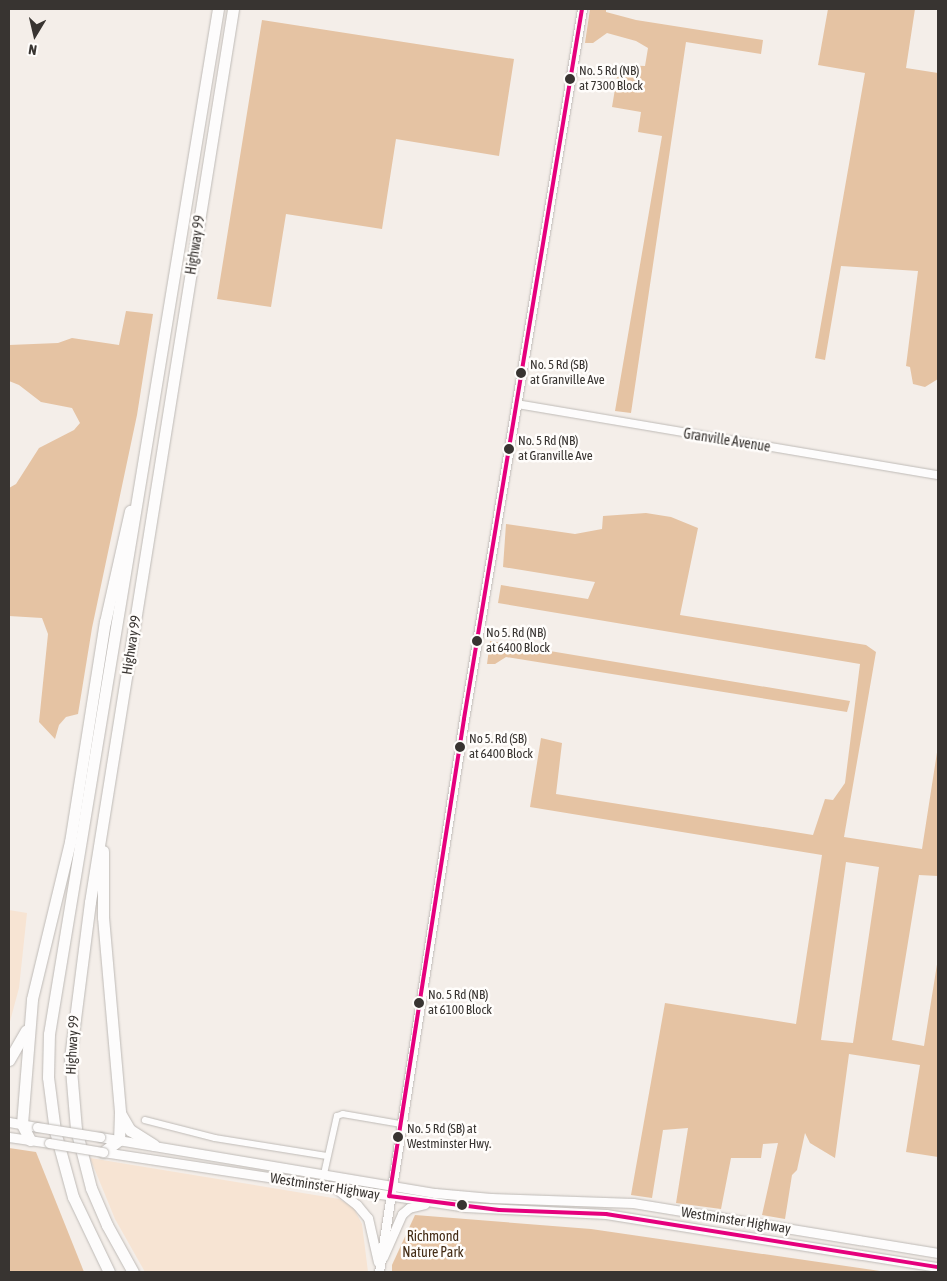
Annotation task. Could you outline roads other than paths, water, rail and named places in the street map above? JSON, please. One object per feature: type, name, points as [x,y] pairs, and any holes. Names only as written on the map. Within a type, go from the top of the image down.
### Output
[{"type":"highway","name":"Highway 99","points":[[109,1272],[73,1197],[55,1131],[48,1078],[49,1034],[218,9]]},
{"type":"highway","name":"Highway 99","points":[[133,1272],[107,1225],[91,1188],[71,1096],[70,1058],[75,995],[233,9]]},
{"type":"highway","points":[[35,1141],[22,1124],[29,1024],[38,967],[70,842],[105,622],[132,502],[144,466]]},
{"type":"highway","points":[[101,829],[103,917],[120,1113],[118,1140],[103,1152]]},
{"type":"highway","points":[[9,1060],[29,1024]]},
{"type":"highway","points":[[120,1113],[130,1130],[154,1145]]},
{"type":"main road","points":[[379,1269],[389,1196],[516,404],[582,9]]},
{"type":"main road","name":"Westminster Highway","points":[[9,1122],[391,1185],[491,1198],[633,1203],[938,1253]]},
{"type":"main road","name":"Westminster Highway","points":[[9,1137],[433,1202],[499,1210],[606,1214],[938,1267]]},
{"type":"main road","points":[[334,1187],[358,1204],[368,1218],[379,1269]]},
{"type":"main road","points":[[379,1269],[402,1214],[415,1206],[433,1202]]},
{"type":"street","name":"Granville Avenue","points":[[516,404],[938,475]]},
{"type":"street","name":"Westminster Highway","points":[[324,1174],[333,1122],[340,1114],[401,1124]]},
{"type":"street","points":[[145,1120],[206,1136],[326,1156]]},
{"type":"place","name":"No. 5 Rd (NB) at 7300 Block","points":[[570,79]]},
{"type":"place","name":"No. 5 Rd (SB) at Granville Ave","points":[[521,373]]},
{"type":"place","name":"No. 5 Rd (NB) at Granville Ave","points":[[509,449]]},
{"type":"place","name":"No 5. Rd (NB) at 6400 Block","points":[[477,641]]},
{"type":"place","name":"No 5. Rd (SB) at 6400 Block","points":[[460,747]]},
{"type":"place","name":"No. 5 Rd (NB) at 6100 Block","points":[[419,1003]]},
{"type":"place","name":"No. 5 Rd (SB) at Westminster Hwy.","points":[[398,1137]]},
{"type":"park label","name":"Richmond Nature Park","points":[[433,1244]]}]
